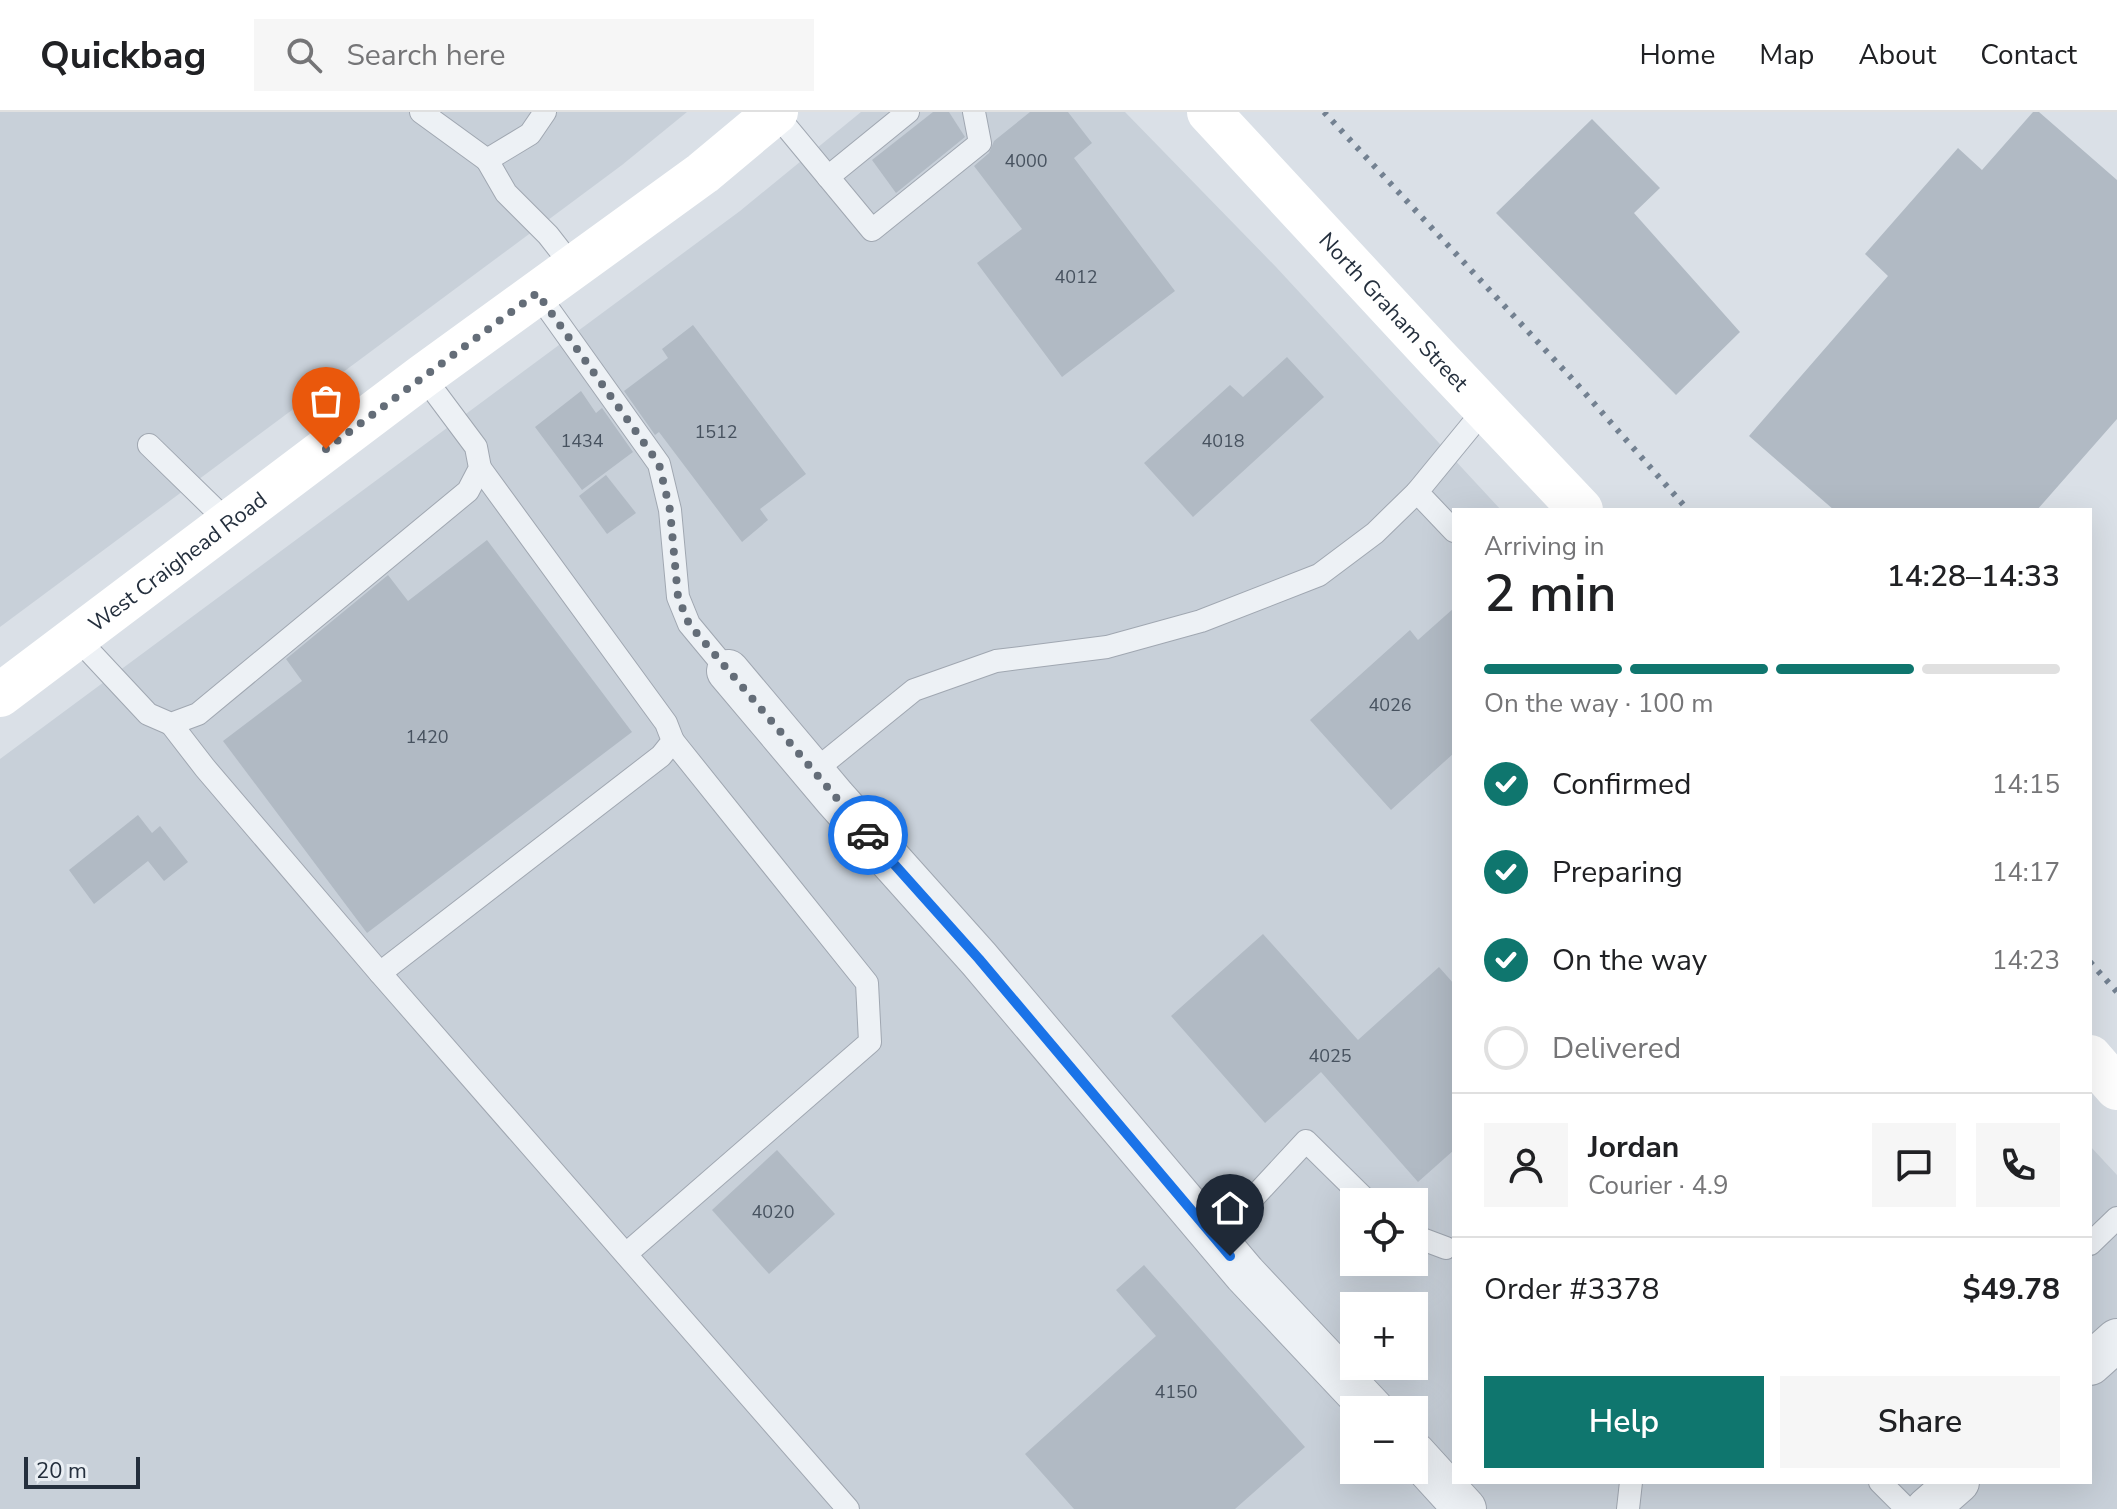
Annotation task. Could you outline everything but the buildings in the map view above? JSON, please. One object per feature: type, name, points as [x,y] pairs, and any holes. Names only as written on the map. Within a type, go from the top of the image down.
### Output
[{"type":"street","name":"North Graham Street","points":[[1209,112],[1579,508]]},
{"type":"street","name":"West Craighead Road","points":[[0,695],[423,376],[703,173],[776,113]]},
{"type":"street","points":[[728,671],[979,959],[1215,1239],[1360,1396]]},
{"type":"street","points":[[2092,1059],[2117,1088]]},
{"type":"street","points":[[2092,1362],[2117,1340]]},
{"type":"street","points":[[1428,1468],[1465,1509]]},
{"type":"street","points":[[1927,1509],[1956,1484]]},
{"type":"lane","points":[[421,112],[487,160],[506,193],[548,235],[573,267]]},
{"type":"lane","points":[[487,160],[530,134],[545,112]]},
{"type":"lane","points":[[776,113],[872,230],[937,173],[980,143],[974,112]]},
{"type":"lane","points":[[828,177],[903,122]]},
{"type":"lane","points":[[537,293],[659,464],[670,510],[678,597],[689,624],[728,671]]},
{"type":"lane","points":[[423,376],[476,447],[480,468],[666,723],[673,741],[867,983],[870,1042],[626,1254]]},
{"type":"lane","points":[[813,772],[914,690],[996,661],[1107,647],[1187,625],[1319,575],[1375,533],[1417,492],[1485,409]]},
{"type":"lane","points":[[149,445],[229,523]]},
{"type":"lane","points":[[171,724],[198,714],[444,512],[468,491],[480,468]]},
{"type":"lane","points":[[1417,492],[1452,529]]},
{"type":"lane","points":[[77,638],[148,714],[171,724],[380,973],[848,1509]]},
{"type":"lane","points":[[380,973],[661,756],[673,741]]},
{"type":"lane","points":[[1215,1239],[1306,1141],[1354,1188]]},
{"type":"lane","points":[[2092,1242],[2117,1218]]},
{"type":"lane","points":[[1428,1241],[1451,1249]]},
{"type":"lane","points":[[1628,1509],[1631,1484]]},
{"type":"lane","points":[[1882,1484],[1907,1509]]},
{"type":"shaded area","points":[[0,112],[687,112],[622,165],[0,627]]},
{"type":"shaded area","points":[[861,112],[1125,112],[1276,267],[1499,508],[1452,508],[1452,1484],[2092,1484],[2092,1148],[2117,1175],[2117,1509],[0,1509],[0,759],[740,211]]},
{"type":"railway","points":[[1324,112],[1576,383],[1686,508]]},
{"type":"railway","points":[[2092,964],[2117,992]]},
{"type":"way so far","points":[[326,449],[537,293],[659,464],[670,510],[678,597],[689,624],[868,835]]},
{"type":"route","points":[[868,835],[979,959],[1230,1256]]}]
